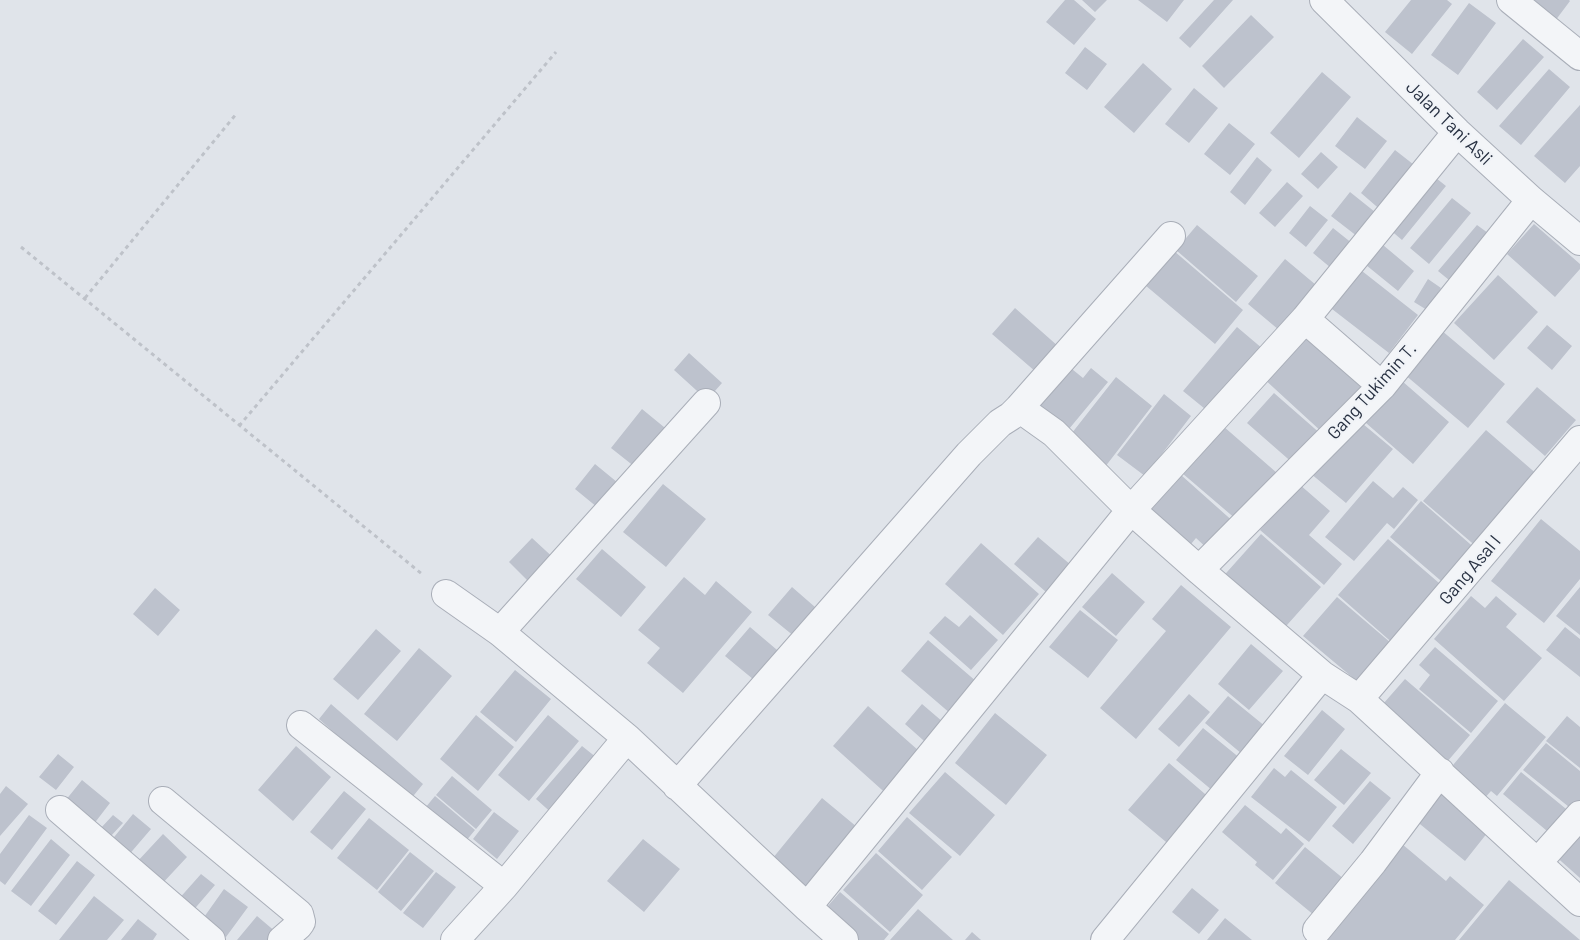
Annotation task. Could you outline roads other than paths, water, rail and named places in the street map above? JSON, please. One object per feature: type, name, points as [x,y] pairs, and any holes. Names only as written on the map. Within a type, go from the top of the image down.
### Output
[{"type":"street","name":"Jalan Tani Asli","points":[[1324,0],[1457,132],[1530,200],[1580,241]]},
{"type":"street","points":[[1511,0],[1580,56]]},
{"type":"street","points":[[807,907],[1131,510],[1305,319],[1457,132]]},
{"type":"street","name":"Gang Tukimin T.","points":[[1199,570],[1382,386],[1530,200]]},
{"type":"street","points":[[677,786],[969,454],[1000,423],[1019,408],[1171,236]]},
{"type":"street","points":[[1305,319],[1382,386]]},
{"type":"street","points":[[500,632],[706,403]]},
{"type":"street","points":[[1019,408],[1054,433],[1131,510],[1199,570],[1322,675],[1359,699],[1580,902]]},
{"type":"street","name":"Gang Asal I","points":[[1359,699],[1580,440]]},
{"type":"street","points":[[446,594],[500,632],[627,738],[658,769],[844,940]]},
{"type":"street","points":[[1105,940],[1322,675]]},
{"type":"street","points":[[301,725],[504,886]]},
{"type":"street","points":[[455,940],[504,886],[627,738]]},
{"type":"street","points":[[1317,930],[1373,862],[1440,772]]},
{"type":"street","points":[[162,801],[299,914],[301,922],[282,940]]},
{"type":"street","points":[[60,810],[211,940]]},
{"type":"street","points":[[1538,862],[1580,815]]}]
